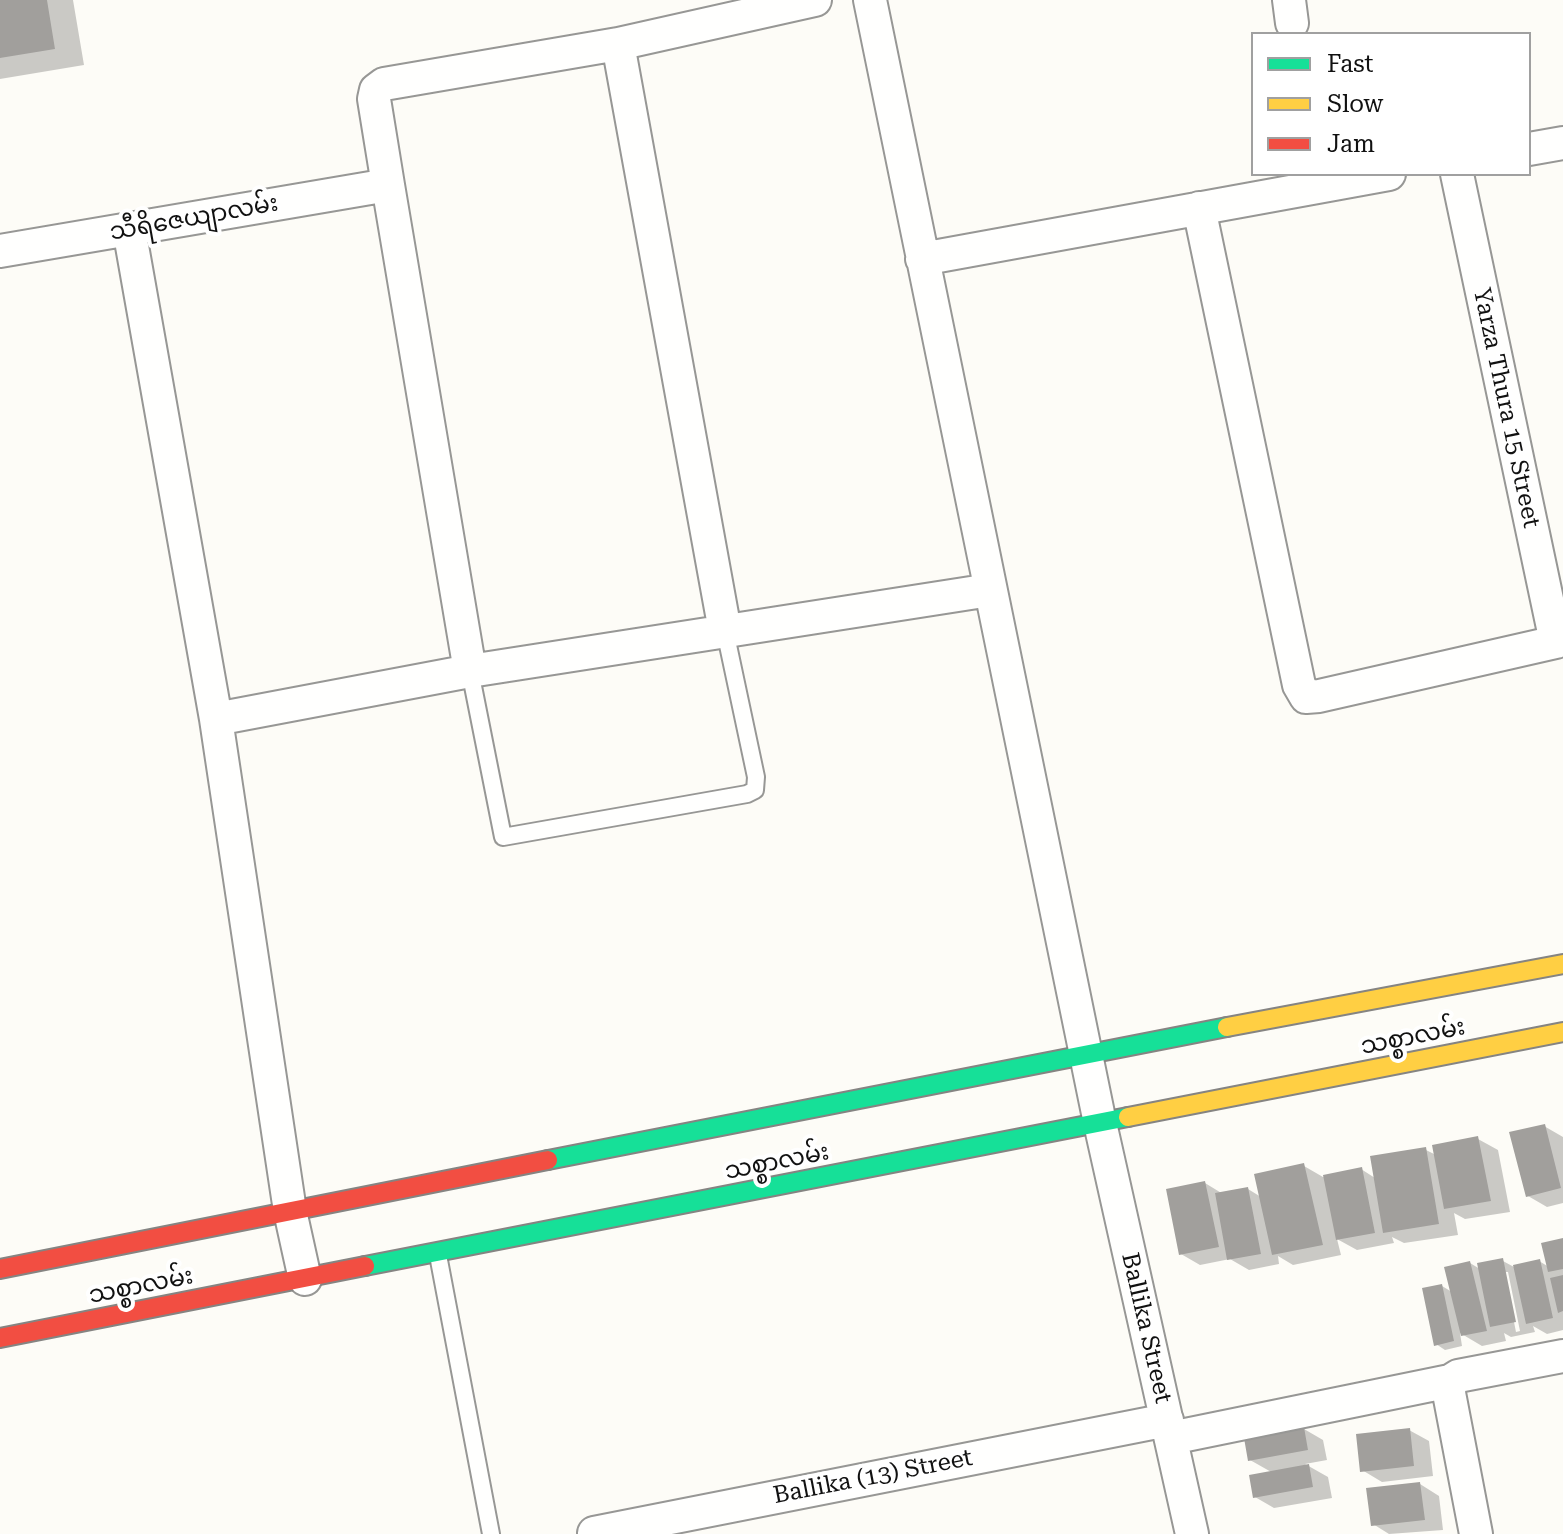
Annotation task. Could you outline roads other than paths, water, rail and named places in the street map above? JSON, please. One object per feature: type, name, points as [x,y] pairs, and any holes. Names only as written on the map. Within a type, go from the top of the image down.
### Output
[{"type":"main road","name":"သစ္စာလမ်း","points":[[0,1269],[1086,1054],[1563,964]]},
{"type":"main road","name":"သစ္စာလမ်း","points":[[0,1338],[1563,1032]]},
{"type":"street","points":[[470,671],[374,99],[376,90],[384,84],[618,44],[815,0]]},
{"type":"street","name":"Ballika Street","points":[[870,0],[1100,1123],[1192,1534]]},
{"type":"street","points":[[618,44],[725,631]]},
{"type":"street","points":[[1531,149],[1563,143]]},
{"type":"street","points":[[922,259],[1378,176]]},
{"type":"street","name":"Yarza Thura 15 Street","points":[[1457,176],[1560,642]]},
{"type":"street","name":"သီရိဇေယျာလမ်း","points":[[0,251],[388,185]]},
{"type":"street","points":[[1199,208],[1299,685],[1306,697],[1560,642]]},
{"type":"street","points":[[129,229],[216,719],[290,1211],[305,1279]]},
{"type":"street","points":[[216,719],[470,671],[990,590]]},
{"type":"street","name":"Ballika (13) Street","points":[[589,1534],[1450,1381],[1458,1376],[1563,1356]]},
{"type":"street","points":[[1450,1381],[1449,1393],[1476,1534]]},
{"type":"lane","points":[[470,671],[503,837],[747,794],[755,790],[756,777],[725,631]]},
{"type":"lane","points":[[437,1254],[491,1534]]}]
